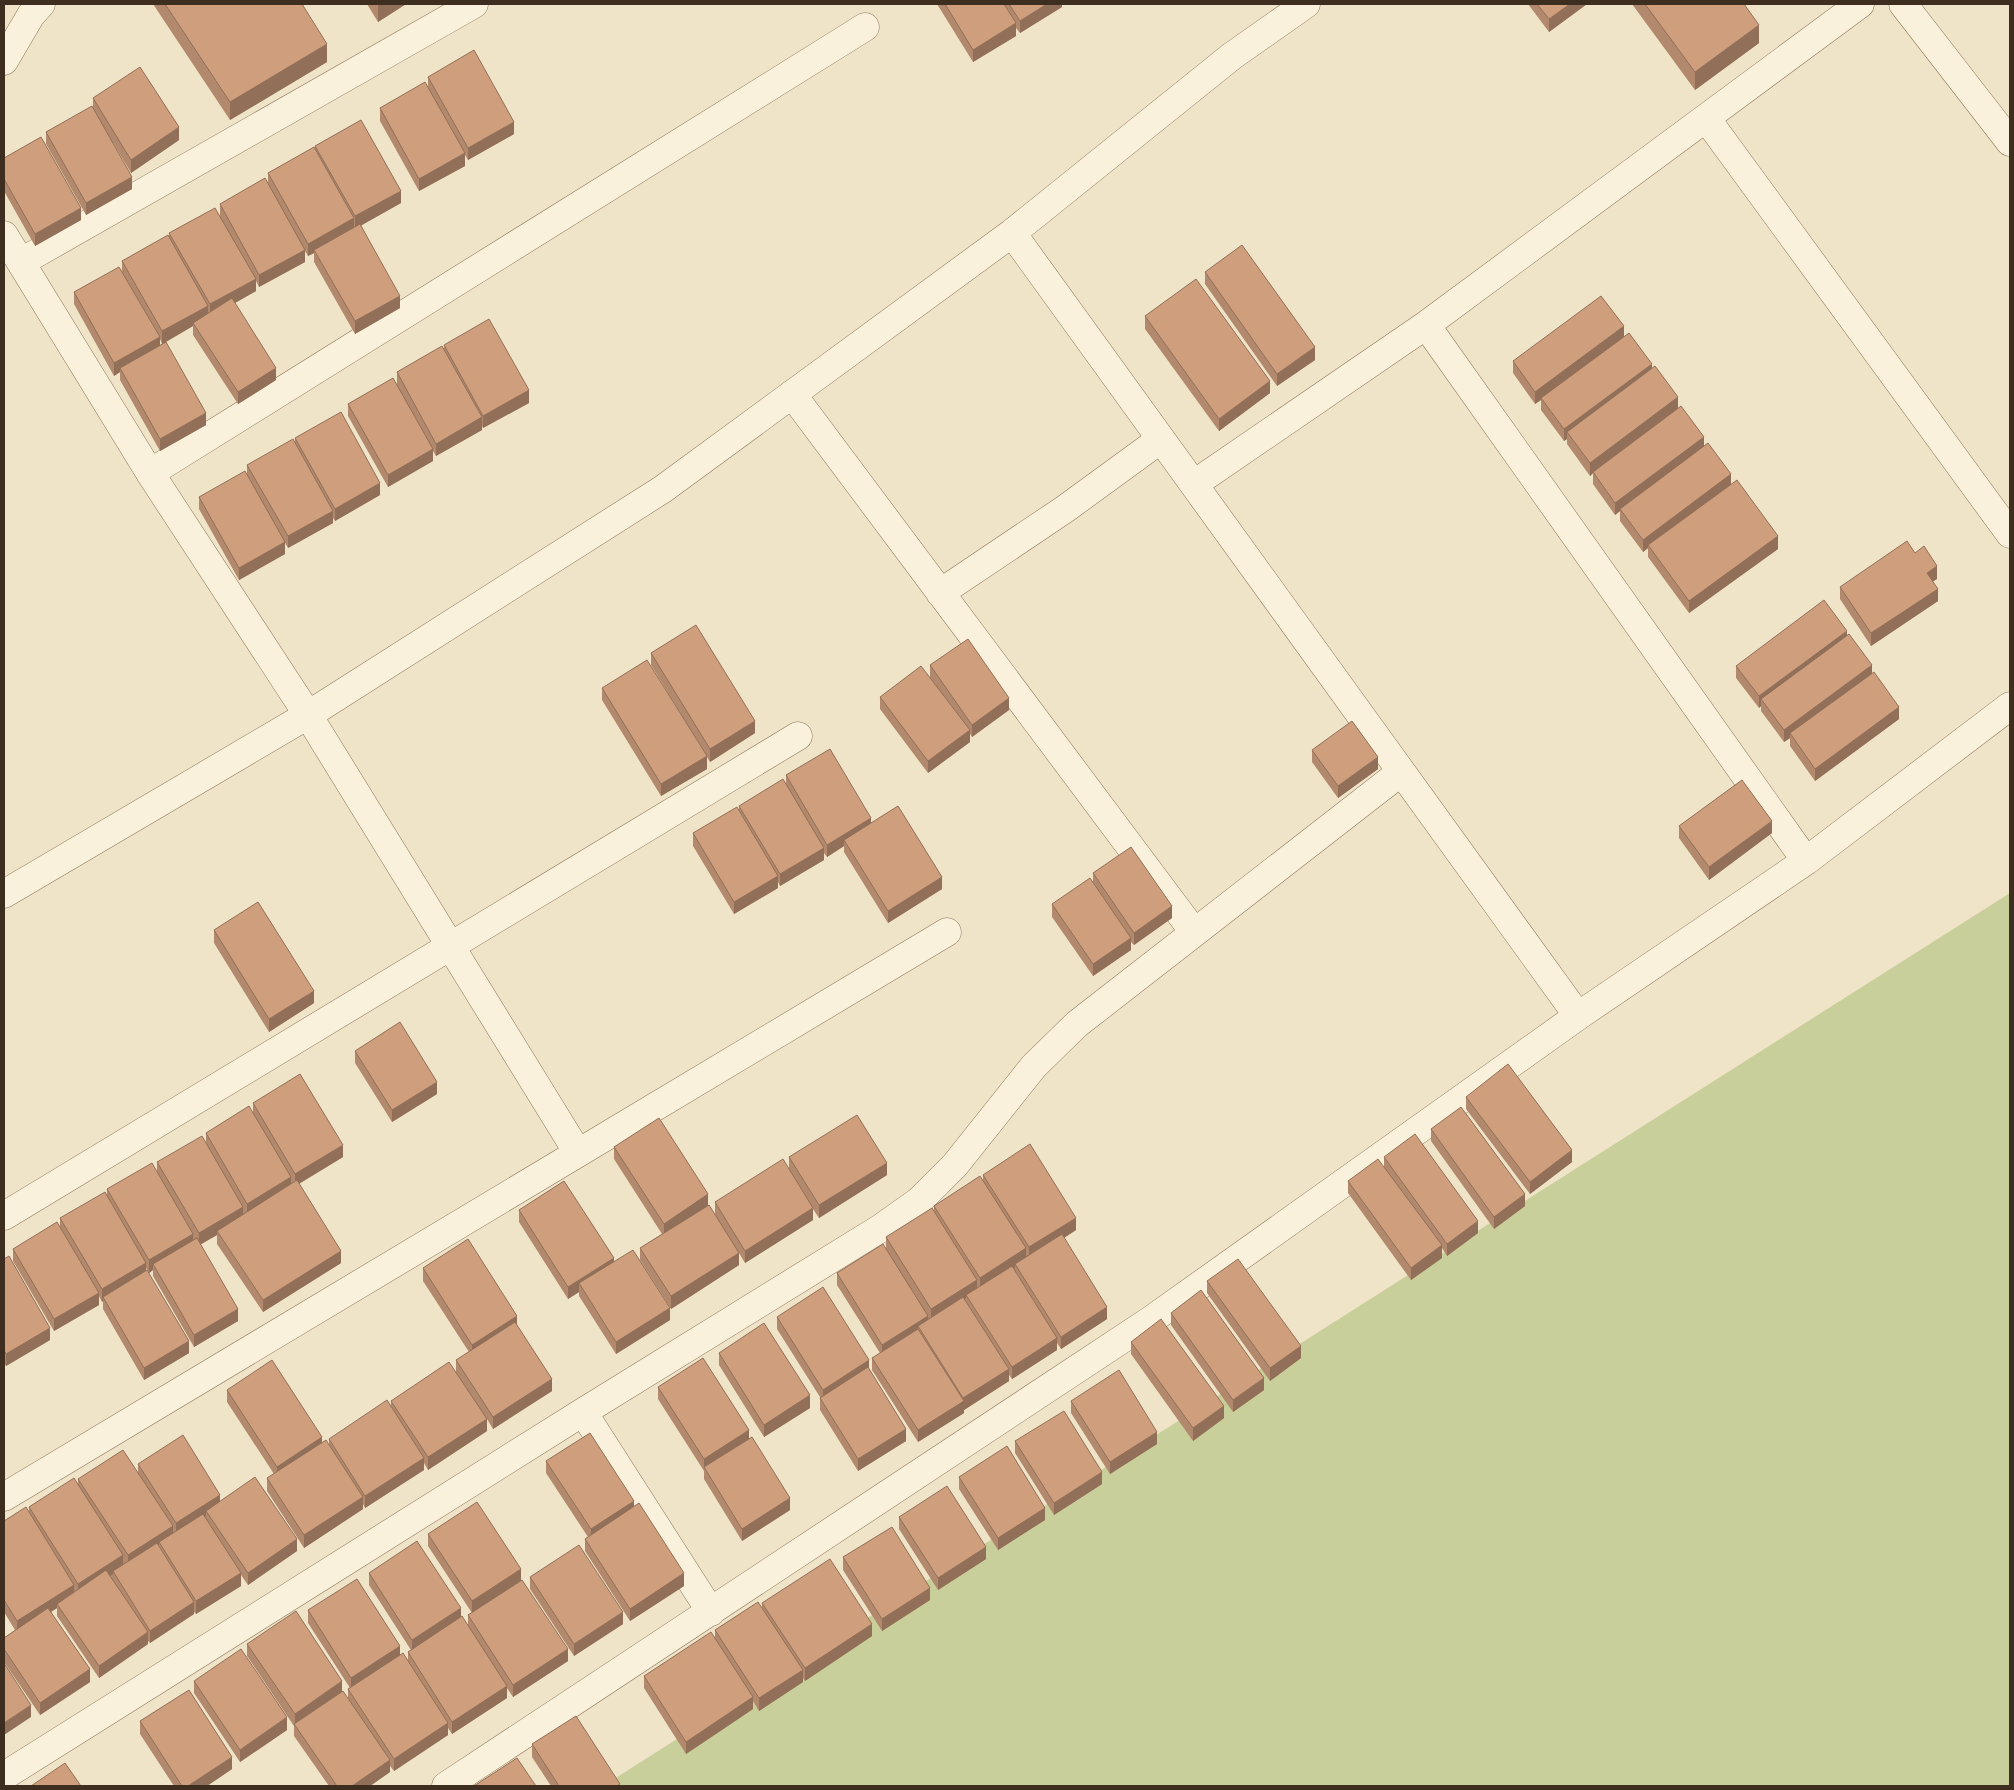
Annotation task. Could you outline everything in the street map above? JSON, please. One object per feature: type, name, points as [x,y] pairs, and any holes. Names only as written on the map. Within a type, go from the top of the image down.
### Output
[{"type":"street","points":[[4,61],[31,15],[41,4]]},
{"type":"street","points":[[21,262],[474,4]]},
{"type":"street","points":[[4,894],[308,715],[663,489],[1012,233],[1232,56],[1306,4]]},
{"type":"street","points":[[1194,484],[1426,325],[1860,4]]},
{"type":"street","points":[[1903,4],[2010,142]]},
{"type":"street","points":[[150,473],[865,27]]},
{"type":"street","points":[[1706,118],[2010,534]]},
{"type":"street","points":[[1012,233],[1578,1016]]},
{"type":"street","points":[[4,235],[150,473],[308,715],[578,1154]]},
{"type":"street","points":[[1426,325],[1806,861]]},
{"type":"street","points":[[792,394],[1194,932]]},
{"type":"street","points":[[940,593],[1065,509],[1161,439]]},
{"type":"street","points":[[446,1786],[1151,1320],[1578,1016],[1806,861],[2010,706]]},
{"type":"street","points":[[4,1216],[798,736]]},
{"type":"street","points":[[4,1776],[583,1412],[881,1228],[919,1201],[955,1165],[1034,1066],[1077,1024],[1401,772]]},
{"type":"street","points":[[4,1497],[947,932]]},
{"type":"street","points":[[583,1412],[711,1612]]},
{"type":"green space","points":[[2010,893],[2010,1786],[603,1786]]},
{"type":"building","points":[[165,4],[302,4],[327,44],[230,102]]},
{"type":"building","points":[[945,4],[1004,4],[1016,23],[973,50]]},
{"type":"building","points":[[1009,4],[1047,4],[1020,21]]},
{"type":"building","points":[[1537,4],[1570,4],[1549,19]]},
{"type":"building","points":[[1645,4],[1744,4],[1759,25],[1695,72]]},
{"type":"building","points":[[474,50],[514,122],[468,148],[428,77]]},
{"type":"building","points":[[140,67],[179,127],[131,160],[93,98]]},
{"type":"building","points":[[425,82],[465,153],[419,179],[380,108]]},
{"type":"building","points":[[92,106],[132,177],[86,203],[46,132]]},
{"type":"building","points":[[361,120],[401,191],[355,216],[315,146]]},
{"type":"building","points":[[41,137],[81,208],[35,234],[4,179],[4,158]]},
{"type":"building","points":[[314,147],[354,218],[308,244],[268,173]]},
{"type":"building","points":[[265,178],[305,250],[259,275],[220,204]]},
{"type":"building","points":[[215,208],[256,279],[210,304],[169,233]]},
{"type":"building","points":[[360,224],[400,296],[355,321],[314,250]]},
{"type":"building","points":[[168,235],[208,306],[162,331],[122,261]]},
{"type":"building","points":[[1242,245],[1315,347],[1277,374],[1205,272]]},
{"type":"building","points":[[119,267],[160,337],[114,363],[74,292]]},
{"type":"building","points":[[1196,279],[1270,381],[1219,419],[1145,316]]},
{"type":"building","points":[[1601,296],[1624,326],[1535,392],[1513,361]]},
{"type":"building","points":[[232,298],[276,368],[238,392],[193,323]]},
{"type":"building","points":[[489,319],[529,390],[483,416],[444,345]]},
{"type":"building","points":[[1629,333],[1652,364],[1564,429],[1541,398]]},
{"type":"building","points":[[166,342],[206,413],[160,439],[120,368]]},
{"type":"building","points":[[442,346],[482,417],[436,444],[397,372]]},
{"type":"building","points":[[1655,366],[1678,397],[1590,463],[1567,432]]},
{"type":"building","points":[[393,378],[433,449],[388,475],[348,404]]},
{"type":"building","points":[[1681,406],[1704,437],[1615,503],[1593,472]]},
{"type":"building","points":[[341,412],[380,483],[335,509],[295,438]]},
{"type":"building","points":[[293,439],[333,511],[288,536],[247,465]]},
{"type":"building","points":[[1708,443],[1731,474],[1643,540],[1620,509]]},
{"type":"building","points":[[245,471],[285,542],[239,568],[199,497]]},
{"type":"building","points":[[1737,480],[1778,536],[1689,601],[1648,545]]},
{"type":"building","points":[[1907,541],[1915,553],[1924,546],[1937,566],[1927,573],[1938,589],[1871,633],[1840,587]]},
{"type":"building","points":[[1824,600],[1847,631],[1759,696],[1736,666]]},
{"type":"building","points":[[696,625],[755,721],[710,749],[651,653]]},
{"type":"building","points":[[1849,634],[1872,665],[1784,730],[1761,699]]},
{"type":"building","points":[[968,639],[1009,698],[972,725],[930,665]]},
{"type":"building","points":[[647,660],[707,756],[661,784],[602,688]]},
{"type":"building","points":[[921,666],[970,730],[928,761],[880,697]]},
{"type":"building","points":[[1874,672],[1899,707],[1815,769],[1790,733]]},
{"type":"building","points":[[1352,721],[1378,757],[1338,786],[1312,750]]},
{"type":"building","points":[[830,749],[871,818],[827,845],[786,775]]},
{"type":"building","points":[[783,779],[824,848],[780,874],[739,806]]},
{"type":"building","points":[[1742,780],[1772,821],[1709,867],[1679,826]]},
{"type":"building","points":[[898,806],[942,877],[888,911],[844,840]]},
{"type":"building","points":[[737,807],[778,876],[734,902],[693,833]]},
{"type":"building","points":[[1131,847],[1172,906],[1134,933],[1093,873]]},
{"type":"building","points":[[1090,878],[1131,938],[1093,964],[1052,904]]},
{"type":"building","points":[[258,902],[314,991],[269,1019],[214,930]]},
{"type":"building","points":[[400,1022],[437,1082],[392,1110],[355,1051]]},
{"type":"building","points":[[1508,1064],[1572,1150],[1530,1182],[1466,1097]]},
{"type":"building","points":[[300,1074],[343,1145],[295,1174],[253,1103]]},
{"type":"building","points":[[249,1106],[291,1177],[247,1204],[206,1133]]},
{"type":"building","points":[[1461,1107],[1525,1194],[1494,1217],[1431,1129]]},
{"type":"building","points":[[857,1115],[887,1163],[819,1205],[789,1157]]},
{"type":"building","points":[[659,1118],[708,1194],[664,1224],[614,1147]]},
{"type":"building","points":[[1415,1134],[1478,1221],[1447,1244],[1384,1157]]},
{"type":"building","points":[[202,1136],[243,1207],[199,1233],[157,1162]]},
{"type":"building","points":[[1030,1144],[1076,1218],[1029,1247],[983,1175]]},
{"type":"building","points":[[783,1159],[813,1208],[745,1251],[715,1202]]},
{"type":"building","points":[[1378,1159],[1442,1245],[1411,1268],[1348,1181]]},
{"type":"building","points":[[152,1163],[193,1234],[149,1260],[107,1189]]},
{"type":"building","points":[[980,1176],[1026,1248],[980,1278],[934,1206]]},
{"type":"building","points":[[297,1180],[341,1251],[263,1300],[217,1231]]},
{"type":"building","points":[[564,1181],[614,1258],[568,1287],[519,1210]]},
{"type":"building","points":[[105,1192],[146,1263],[102,1289],[60,1218]]},
{"type":"building","points":[[709,1205],[739,1253],[671,1296],[640,1248]]},
{"type":"building","points":[[932,1208],[977,1280],[931,1309],[886,1237]]},
{"type":"building","points":[[57,1222],[99,1293],[54,1319],[13,1249]]},
{"type":"building","points":[[1062,1234],[1107,1307],[1061,1337],[1015,1264]]},
{"type":"building","points":[[197,1238],[238,1309],[194,1335],[153,1264]]},
{"type":"building","points":[[468,1239],[517,1316],[472,1345],[423,1268]]},
{"type":"building","points":[[883,1244],[928,1316],[882,1345],[837,1273]]},
{"type":"building","points":[[633,1250],[670,1308],[616,1342],[579,1283]]},
{"type":"building","points":[[9,1256],[50,1328],[6,1354],[4,1350],[4,1259]]},
{"type":"building","points":[[1238,1259],[1301,1346],[1270,1368],[1207,1281]]},
{"type":"building","points":[[1012,1266],[1057,1338],[1012,1367],[966,1295]]},
{"type":"building","points":[[147,1270],[189,1341],[144,1368],[103,1297]]},
{"type":"building","points":[[823,1287],[869,1360],[823,1390],[777,1317]]},
{"type":"building","points":[[1201,1290],[1264,1378],[1233,1400],[1171,1313]]},
{"type":"building","points":[[963,1297],[1009,1369],[963,1398],[918,1326]]},
{"type":"building","points":[[1161,1319],[1224,1406],[1193,1428],[1131,1342]]},
{"type":"building","points":[[515,1322],[552,1379],[493,1417],[456,1360]]},
{"type":"building","points":[[764,1323],[810,1395],[764,1425],[719,1353]]},
{"type":"building","points":[[918,1329],[964,1401],[918,1430],[872,1358]]},
{"type":"building","points":[[703,1358],[749,1430],[704,1459],[658,1387]]},
{"type":"building","points":[[272,1360],[322,1437],[277,1467],[227,1390]]},
{"type":"building","points":[[449,1362],[487,1419],[428,1457],[391,1401]]},
{"type":"building","points":[[868,1367],[906,1429],[858,1459],[820,1398]]},
{"type":"building","points":[[1119,1370],[1157,1432],[1110,1462],[1071,1401]]},
{"type":"building","points":[[387,1400],[424,1458],[365,1496],[329,1439]]},
{"type":"building","points":[[1064,1411],[1102,1472],[1054,1503],[1015,1441]]},
{"type":"building","points":[[590,1433],[634,1501],[591,1529],[546,1461]]},
{"type":"building","points":[[183,1435],[220,1495],[176,1523],[138,1464]]},
{"type":"building","points":[[752,1437],[790,1498],[742,1529],[704,1467]]},
{"type":"building","points":[[326,1440],[363,1497],[304,1535],[267,1478]]},
{"type":"building","points":[[1007,1446],[1045,1508],[998,1538],[959,1477]]},
{"type":"building","points":[[123,1450],[173,1526],[128,1555],[78,1479]]},
{"type":"building","points":[[255,1477],[297,1539],[248,1573],[206,1511]]},
{"type":"building","points":[[74,1478],[123,1555],[78,1584],[29,1507]]},
{"type":"building","points":[[947,1486],[986,1547],[938,1578],[899,1517]]},
{"type":"building","points":[[477,1502],[521,1569],[472,1601],[428,1534]]},
{"type":"building","points":[[639,1503],[684,1573],[630,1609],[585,1539]]},
{"type":"building","points":[[26,1507],[74,1585],[17,1621],[4,1600],[4,1521]]},
{"type":"building","points":[[203,1514],[241,1573],[196,1601],[159,1542]]},
{"type":"building","points":[[892,1527],[930,1588],[882,1619],[843,1557]]},
{"type":"building","points":[[417,1541],[461,1608],[412,1640],[369,1573]]},
{"type":"building","points":[[157,1543],[194,1602],[150,1631],[113,1571]]},
{"type":"building","points":[[579,1545],[623,1612],[574,1644],[530,1577]]},
{"type":"building","points":[[830,1559],[872,1624],[805,1668],[762,1603]]},
{"type":"building","points":[[106,1570],[148,1632],[99,1666],[57,1604]]},
{"type":"building","points":[[357,1579],[400,1646],[351,1678],[308,1610]]},
{"type":"building","points":[[522,1580],[568,1649],[513,1685],[468,1615]]},
{"type":"building","points":[[758,1602],[803,1670],[759,1698],[715,1630]]},
{"type":"building","points":[[48,1608],[90,1669],[40,1703],[4,1649],[4,1638]]},
{"type":"building","points":[[296,1611],[342,1681],[295,1714],[247,1644]]},
{"type":"building","points":[[462,1616],[507,1686],[452,1722],[408,1652]]},
{"type":"building","points":[[711,1632],[753,1697],[686,1742],[644,1676]]},
{"type":"building","points":[[241,1649],[287,1717],[240,1750],[194,1681]]},
{"type":"building","points":[[403,1653],[448,1723],[394,1759],[348,1689]]},
{"type":"building","points":[[4,1663],[31,1705],[4,1723]]},
{"type":"building","points":[[189,1690],[232,1757],[188,1786],[182,1786],[140,1721]]},
{"type":"building","points":[[343,1691],[390,1760],[352,1786],[337,1786],[294,1724]]},
{"type":"building","points":[[576,1716],[620,1784],[617,1786],[559,1786],[532,1744]]},
{"type":"building","points":[[517,1758],[536,1786],[474,1786]]},
{"type":"building","points":[[65,1763],[81,1786],[31,1786]]}]
